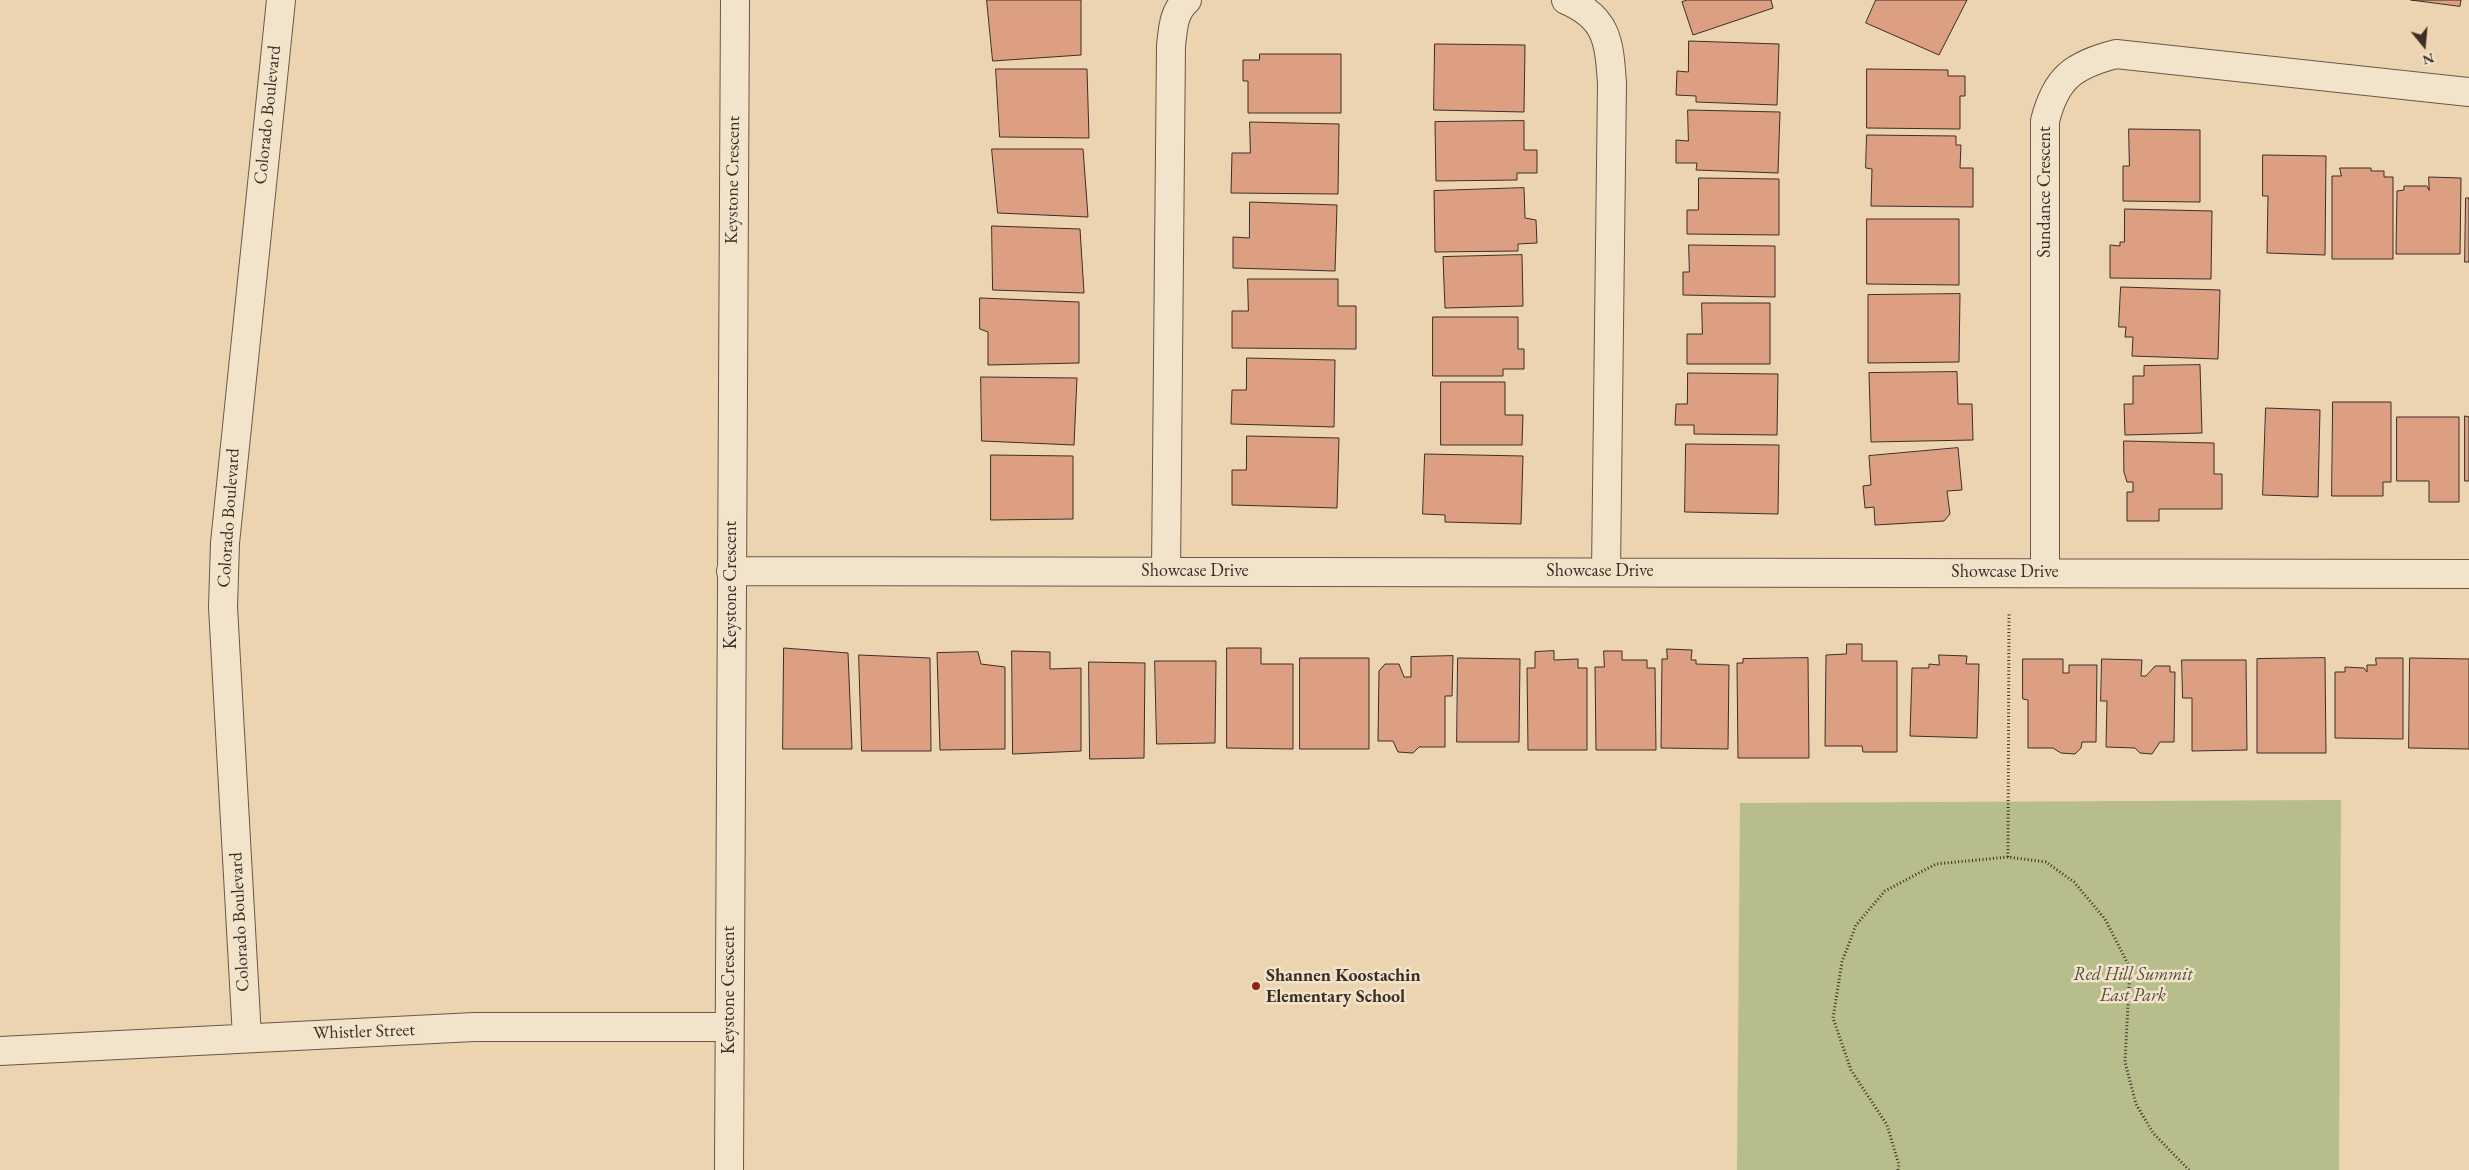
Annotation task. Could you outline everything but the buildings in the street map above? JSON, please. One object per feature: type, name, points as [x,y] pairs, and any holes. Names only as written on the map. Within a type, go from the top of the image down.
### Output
[{"type":"street","name":"Colorado Boulevard","points":[[247,1037],[223,607],[225,543],[281,0]]},
{"type":"street","name":"Keystone Crescent","points":[[729,1170],[735,0]]},
{"type":"street","points":[[1166,571],[1172,46],[1173,24],[1179,7],[1186,0]]},
{"type":"street","points":[[1566,0],[1578,5],[1599,22],[1610,48],[1612,83],[1606,572]]},
{"type":"street","name":"Sundance Crescent","points":[[2045,572],[2045,121],[2051,98],[2066,78],[2088,61],[2116,54],[2469,92]]},
{"type":"street","name":"Showcase Drive","points":[[731,570],[2469,574]]},
{"type":"street","name":"Whistler Street","points":[[0,1051],[474,1027],[729,1027]]},
{"type":"path","points":[[2008,857],[2009,613]]},
{"type":"path","points":[[1898,1170],[1899,1165],[1886,1125],[1851,1070],[1833,1018],[1842,962],[1856,925],[1884,890],[1936,864],[2008,857],[2046,862],[2074,882],[2105,919],[2130,968],[2125,1062],[2136,1104],[2153,1133],[2189,1170]]},
{"type":"green space","name":"Red Hill Summit East Park","points":[[2341,800],[2339,1170],[1737,1170],[1740,803]]},
{"type":"place","name":"Shannen Koostachin Elementary School","points":[[1256,986]]}]
